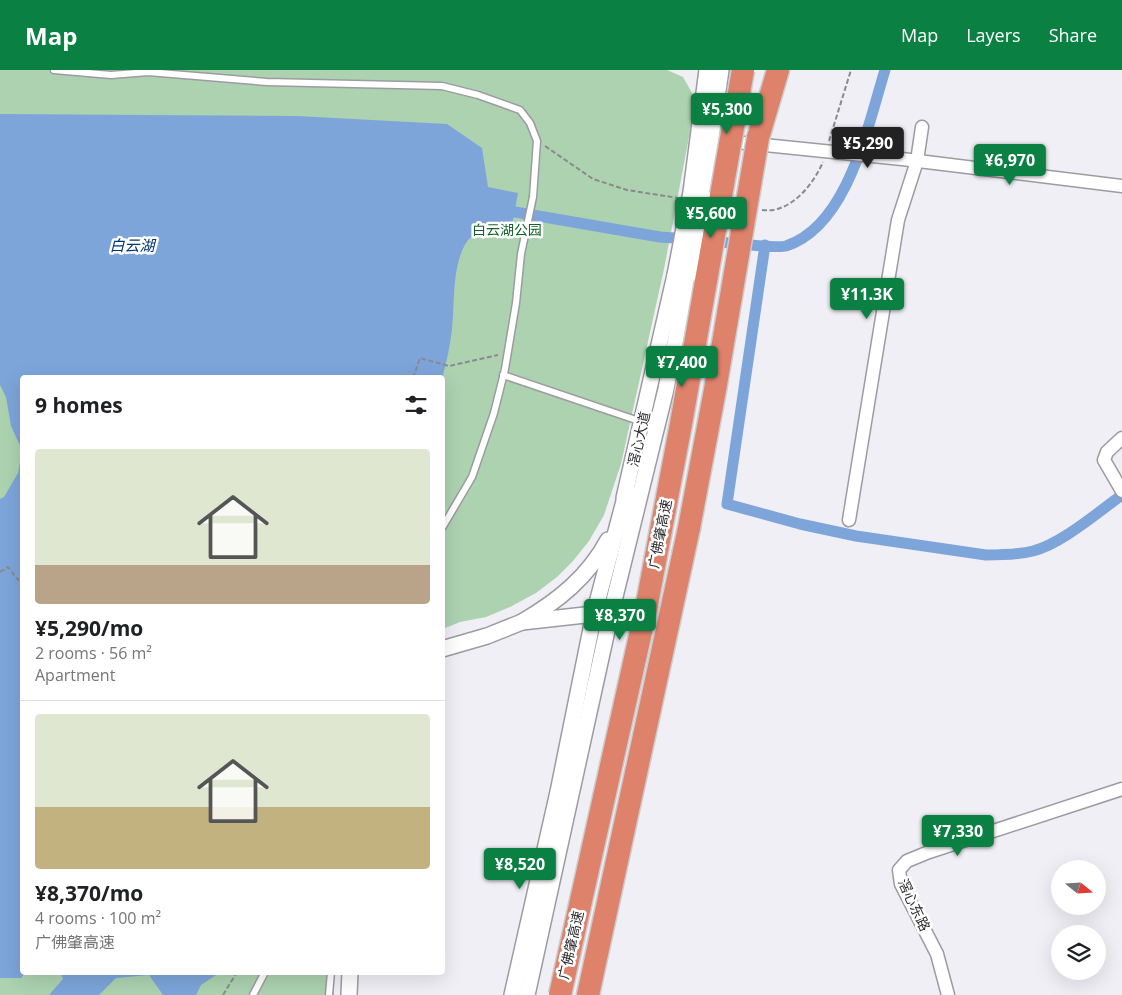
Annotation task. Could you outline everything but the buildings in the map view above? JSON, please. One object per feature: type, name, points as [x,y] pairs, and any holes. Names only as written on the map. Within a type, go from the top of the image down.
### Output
[{"type":"highway","name":"广佛肇高速","points":[[560,995],[646,609],[688,387],[743,70]]},
{"type":"highway","name":"广佛肇高速","points":[[588,995],[689,528],[716,390],[758,138],[766,70]]},
{"type":"highway","points":[[758,138],[778,70]]},
{"type":"street","name":"滘心大道","points":[[705,139],[707,70]]},
{"type":"street","name":"滘心大道","points":[[445,648],[495,633],[522,622],[554,602],[590,568],[634,492],[666,389],[682,275],[705,139],[720,70]]},
{"type":"street","points":[[848,520],[898,220],[917,161],[922,127]]},
{"type":"street","points":[[705,139],[836,151],[1122,186]]},
{"type":"street","name":"滘心大道","points":[[634,492],[643,422],[682,275]]},
{"type":"street","points":[[1120,484],[1104,460],[1107,452],[1122,438]]},
{"type":"street","points":[[512,995],[558,792],[594,614],[634,492]]},
{"type":"street","points":[[527,995],[575,782],[634,492]]},
{"type":"street","name":"滘心大道","points":[[522,622],[594,614],[610,617]]},
{"type":"street","name":"滘心东路","points":[[948,995],[937,954],[901,884],[899,870],[907,861],[929,852],[1122,789]]},
{"type":"street","points":[[349,995],[350,975]]},
{"type":"lane","points":[[54,70],[111,75],[148,72],[267,82],[442,86],[478,95],[520,110],[530,123],[537,141],[533,196],[508,353],[494,413],[472,477],[445,523]]},
{"type":"lane","points":[[503,375],[643,422]]},
{"type":"lane","points":[[253,995],[263,975]]},
{"type":"lane","points":[[329,995],[331,975]]},
{"type":"path","points":[[414,375],[420,358],[449,366],[508,353]]},
{"type":"path","points":[[0,572],[8,567],[18,580],[20,578]]},
{"type":"path","points":[[223,995],[235,975]]},
{"type":"green space","name":"白云湖公园","points":[[0,70],[667,70],[683,77],[696,100],[664,269],[621,464],[604,515],[589,541],[557,577],[536,593],[510,607],[486,617],[460,622],[445,628],[445,375],[20,375],[20,975],[334,975],[334,995],[0,995]]},
{"type":"water","name":"白云湖","points":[[0,114],[297,116],[447,124],[482,148],[488,187],[518,193],[512,226],[476,233],[465,244],[460,255],[455,280],[451,335],[443,375],[20,375],[20,446],[11,426],[6,397],[0,385]]},
{"type":"water","points":[[20,463],[20,975],[23,975],[21,978],[0,978],[0,499],[4,497],[18,473]]},
{"type":"water","points":[[62,975],[149,975],[116,978],[99,995],[49,995],[63,979]]},
{"type":"water","points":[[149,975],[216,975],[201,985],[196,995],[163,995]]},
{"type":"waterway","points":[[710,241],[761,246],[786,246],[807,235],[825,218],[840,196],[863,145],[885,70]]},
{"type":"waterway","points":[[515,212],[660,237],[689,239]]},
{"type":"waterway","points":[[765,245],[727,504],[800,524],[856,536],[997,555],[1033,551],[1055,542],[1079,527],[1122,495]]}]
